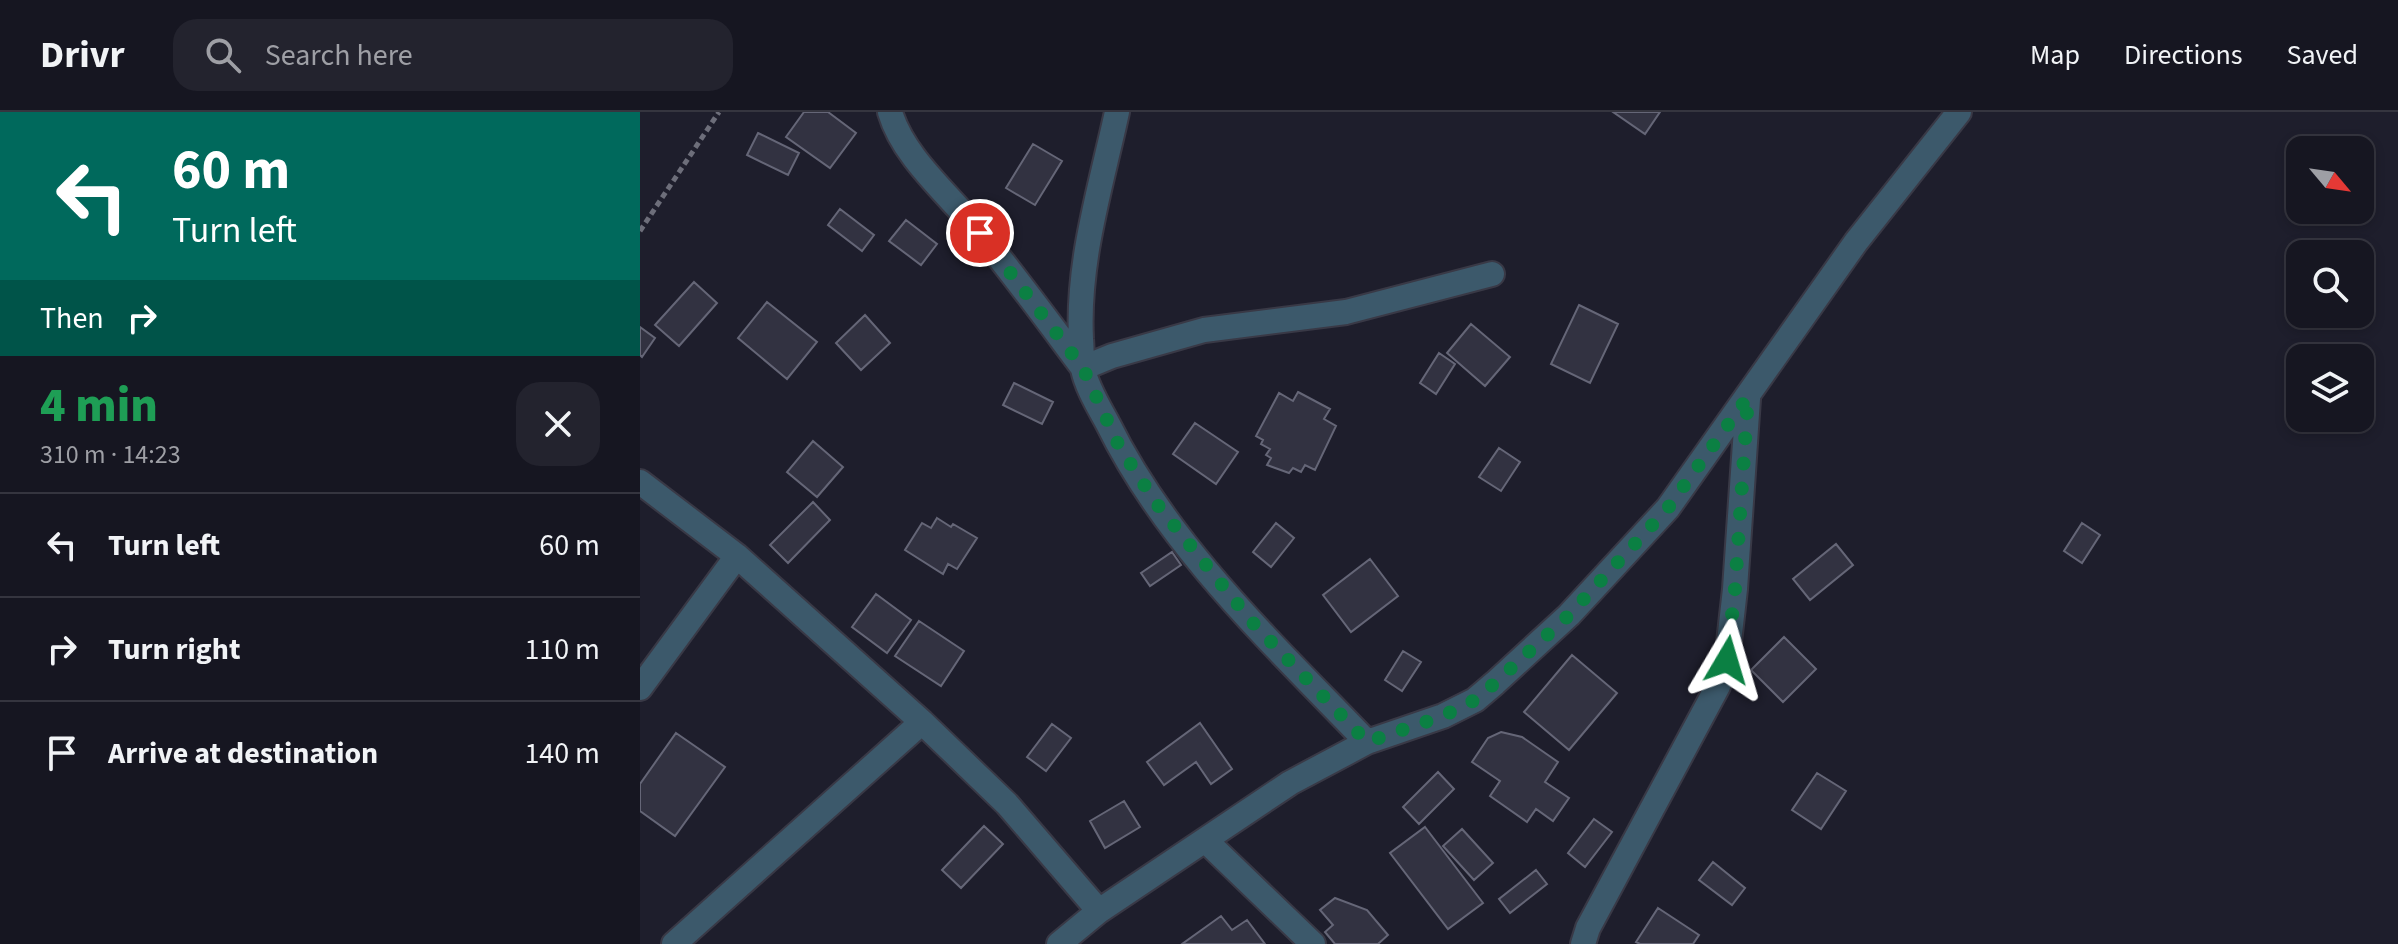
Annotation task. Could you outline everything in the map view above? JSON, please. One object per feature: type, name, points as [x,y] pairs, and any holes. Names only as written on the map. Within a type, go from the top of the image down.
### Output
[{"type":"street","points":[[890,112],[901,137],[923,167],[1008,267],[1083,368],[1119,446],[1156,503],[1253,623],[1367,742]]},
{"type":"street","points":[[1083,368],[1080,319],[1085,269],[1091,224],[1117,112]]},
{"type":"street","points":[[1059,944],[1099,911],[1290,783],[1367,742],[1443,716],[1475,700],[1569,615],[1668,508],[1856,242],[1959,112]]},
{"type":"street","points":[[1083,368],[1112,356],[1204,330],[1346,312],[1492,274]]},
{"type":"street","points":[[1583,944],[1588,928],[1718,686],[1727,660],[1748,397]]},
{"type":"street","points":[[640,482],[737,556],[922,722],[1007,804],[1099,911]]},
{"type":"street","points":[[640,688],[737,556]]},
{"type":"street","points":[[674,944],[922,722]]},
{"type":"street","points":[[1206,841],[1313,944]]},
{"type":"path","points":[[640,231],[719,112]]},
{"type":"building","points":[[804,112],[828,112],[856,133],[830,168],[786,137]]},
{"type":"building","points":[[1613,112],[1660,112],[1645,134]]},
{"type":"building","points":[[758,133],[799,153],[788,175],[747,155]]},
{"type":"building","points":[[1033,144],[1062,161],[1035,205],[1006,188]]},
{"type":"building","points":[[840,209],[874,235],[862,251],[828,225]]},
{"type":"building","points":[[906,220],[937,244],[921,265],[889,241]]},
{"type":"building","points":[[694,282],[717,303],[679,346],[655,325]]},
{"type":"building","points":[[767,302],[817,342],[787,379],[738,338]]},
{"type":"building","points":[[1579,305],[1618,324],[1590,383],[1551,364]]},
{"type":"building","points":[[865,315],[890,343],[861,370],[836,343]]},
{"type":"building","points":[[1471,324],[1510,357],[1485,386],[1447,353]]},
{"type":"building","points":[[640,327],[655,338],[642,357],[640,355]]},
{"type":"building","points":[[1439,353],[1455,364],[1436,394],[1420,383]]},
{"type":"building","points":[[1014,383],[1053,402],[1042,424],[1003,405]]},
{"type":"building","points":[[1298,392],[1330,409],[1324,419],[1336,426],[1315,470],[1305,465],[1301,472],[1293,468],[1289,473],[1267,465],[1271,458],[1266,455],[1270,449],[1261,444],[1263,440],[1256,436],[1279,393],[1293,401]]},
{"type":"building","points":[[1195,423],[1238,452],[1216,484],[1173,454]]},
{"type":"building","points":[[813,441],[843,467],[817,497],[787,472]]},
{"type":"building","points":[[1499,448],[1520,462],[1501,491],[1479,477]]},
{"type":"building","points":[[813,502],[830,520],[788,563],[770,545]]},
{"type":"building","points":[[937,518],[977,538],[957,569],[948,564],[943,574],[905,550],[922,523],[931,528]]},
{"type":"building","points":[[1276,523],[1294,538],[1271,567],[1253,552]]},
{"type":"building","points":[[2082,523],[2100,535],[2082,563],[2064,551]]},
{"type":"building","points":[[1836,544],[1853,565],[1810,600],[1793,579]]},
{"type":"building","points":[[1172,552],[1181,565],[1150,586],[1141,573]]},
{"type":"building","points":[[1370,559],[1398,596],[1351,632],[1323,595]]},
{"type":"building","points":[[876,594],[911,620],[887,653],[852,627]]},
{"type":"building","points":[[919,621],[964,651],[941,686],[895,656]]},
{"type":"building","points":[[1784,637],[1816,669],[1783,702],[1751,670]]},
{"type":"building","points":[[1403,651],[1421,662],[1402,691],[1385,680]]},
{"type":"building","points":[[1572,655],[1617,693],[1569,750],[1524,712]]},
{"type":"building","points":[[1200,723],[1232,769],[1211,784],[1196,762],[1164,785],[1147,762]]},
{"type":"building","points":[[1052,724],[1071,738],[1046,771],[1027,757]]},
{"type":"building","points":[[1501,732],[1522,737],[1558,762],[1545,782],[1569,798],[1553,821],[1536,809],[1527,822],[1490,796],[1500,781],[1472,762],[1488,738]]},
{"type":"building","points":[[676,733],[725,767],[675,836],[640,811],[640,784]]},
{"type":"building","points":[[1438,772],[1454,789],[1419,824],[1403,807]]},
{"type":"building","points":[[1817,773],[1846,791],[1821,829],[1792,810]]},
{"type":"building","points":[[1124,801],[1140,827],[1105,848],[1090,821]]},
{"type":"building","points":[[1594,819],[1612,832],[1585,867],[1568,853]]},
{"type":"building","points":[[984,826],[1003,844],[961,888],[942,870]]},
{"type":"building","points":[[1425,827],[1483,903],[1448,929],[1390,853]]},
{"type":"building","points":[[1462,829],[1493,863],[1474,880],[1443,846]]},
{"type":"building","points":[[1713,862],[1745,888],[1732,905],[1699,880]]},
{"type":"building","points":[[1536,870],[1547,884],[1510,913],[1499,899]]},
{"type":"building","points":[[1335,898],[1367,910],[1388,935],[1378,944],[1335,944],[1325,932],[1333,925],[1320,910]]},
{"type":"building","points":[[1658,908],[1699,935],[1693,944],[1636,942]]},
{"type":"building","points":[[1221,916],[1232,930],[1247,920],[1265,944],[1182,944]]},
{"type":"route","points":[[980,233],[1083,368],[1119,446],[1156,503],[1253,623],[1367,742],[1443,716],[1475,700],[1495,683],[1569,615],[1668,508],[1748,397],[1727,660]]}]
